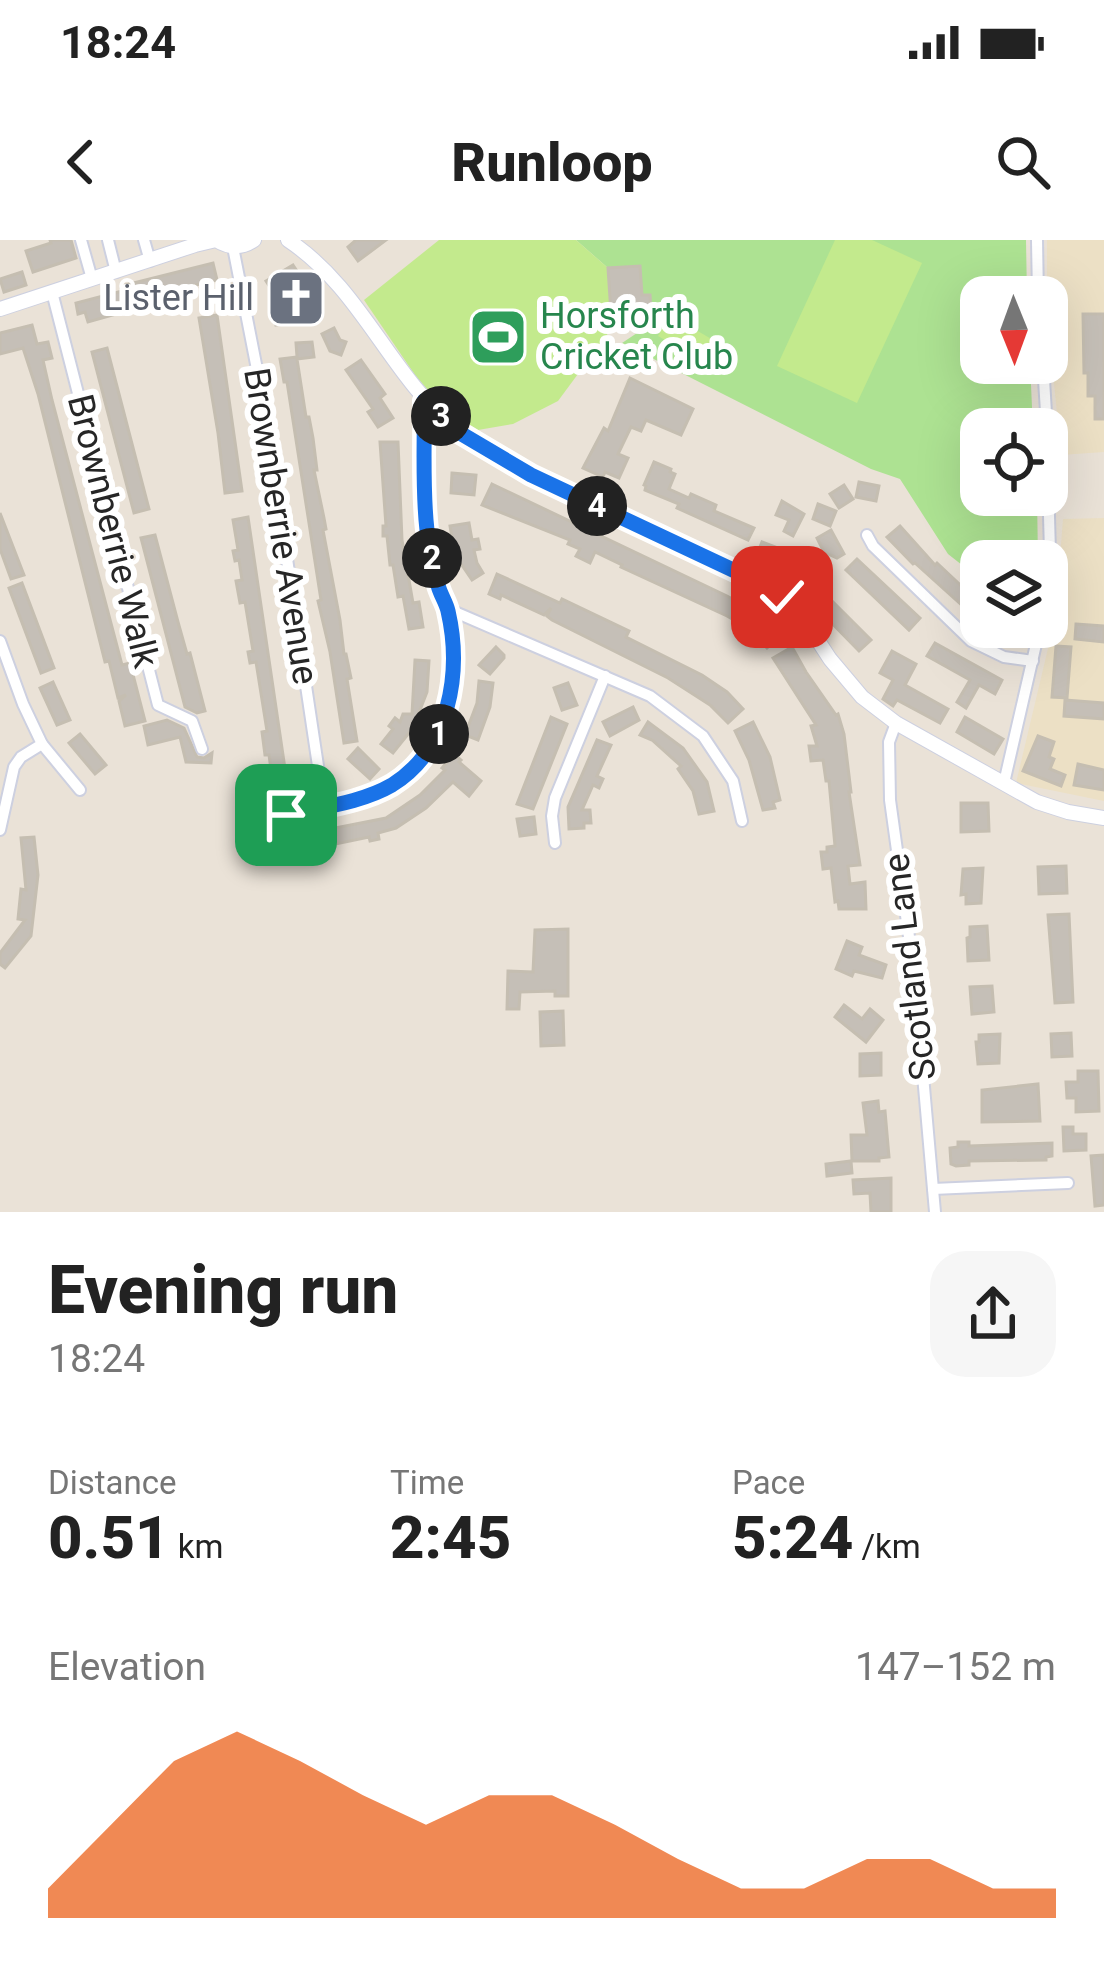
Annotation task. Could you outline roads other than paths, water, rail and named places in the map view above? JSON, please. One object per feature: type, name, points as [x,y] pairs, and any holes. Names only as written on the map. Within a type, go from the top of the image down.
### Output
[{"type":"street","points":[[81,240],[92,279]]},
{"type":"street","points":[[108,240],[116,272]]},
{"type":"street","points":[[144,240],[150,261]]},
{"type":"street","points":[[0,309],[216,240],[242,247],[254,240]]},
{"type":"street","points":[[288,240],[341,285],[424,401],[460,433],[520,468],[769,587],[797,610],[862,697],[896,723],[1037,802],[1104,818]]},
{"type":"street","points":[[1037,240],[1038,276]]},
{"type":"street","name":"Brownberrie Avenue","points":[[233,247],[264,405],[324,806]]},
{"type":"street","name":"Brownberrie Walk","points":[[52,292],[158,704],[192,721],[202,749]]},
{"type":"street","points":[[286,815],[355,800],[392,784],[413,767],[439,734],[450,700],[452,652],[448,609],[437,584],[427,529],[424,401]]},
{"type":"street","points":[[867,535],[873,547],[971,641],[1004,657],[1033,661]]},
{"type":"street","points":[[448,609],[650,696],[704,736],[733,781],[742,821]]},
{"type":"street","points":[[0,641],[42,743],[80,790]]},
{"type":"street","points":[[1004,784],[1036,648]]},
{"type":"street","points":[[555,843],[555,798],[605,676]]},
{"type":"street","name":"Scotland Lane","points":[[896,723],[890,742],[890,800],[914,973],[935,1212]]},
{"type":"street","points":[[0,830],[14,767],[42,743]]},
{"type":"street","points":[[933,1189],[1068,1183]]},
{"type":"place","name":"Lister Hill","points":[[296,298]]},
{"type":"place","name":"Horsforth Cricket Club","points":[[498,337]]}]
